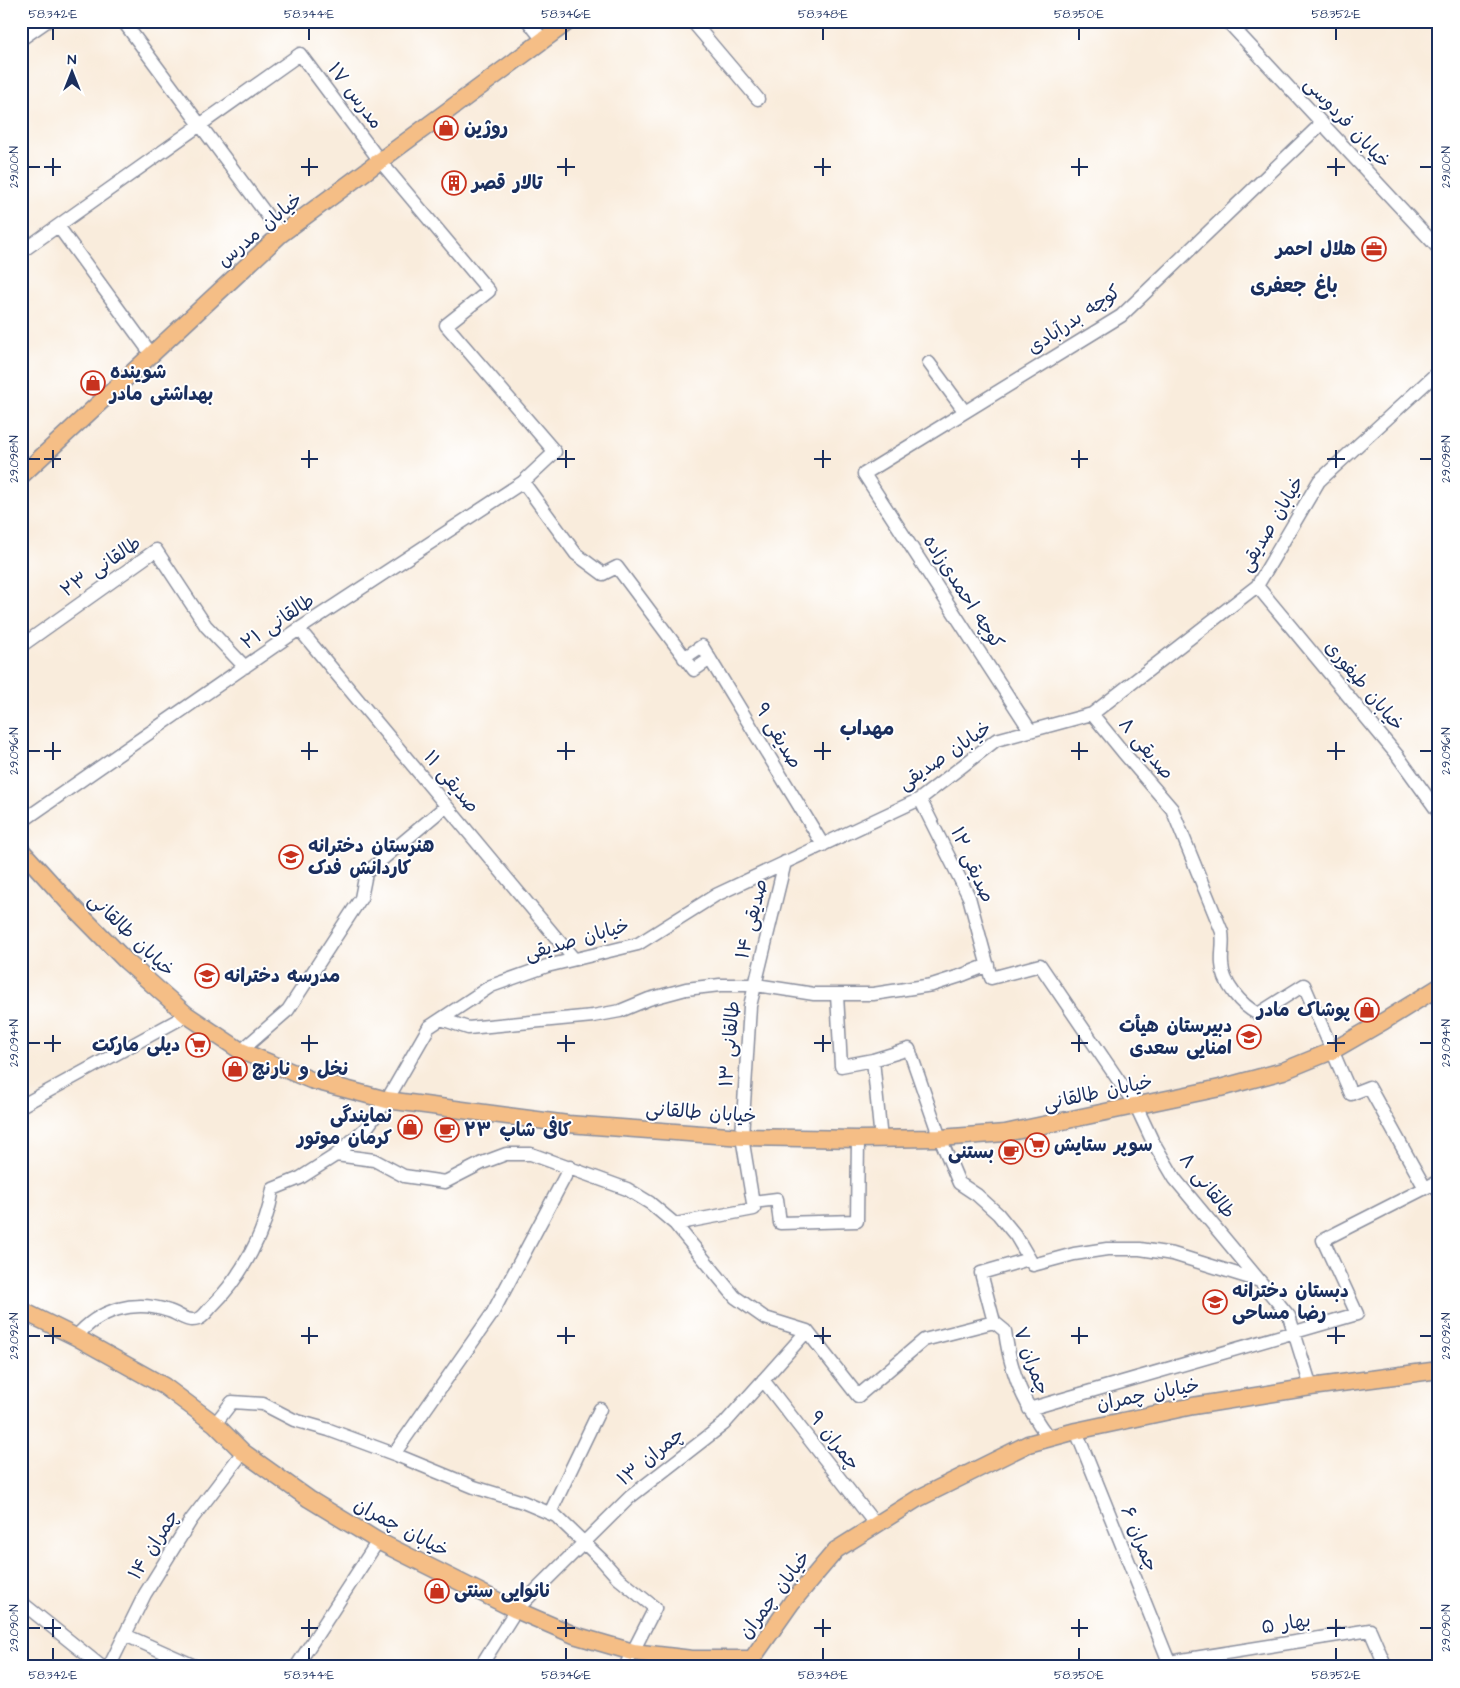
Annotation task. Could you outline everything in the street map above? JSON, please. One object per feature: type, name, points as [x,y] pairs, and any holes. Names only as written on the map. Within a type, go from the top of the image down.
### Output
[{"type":"main road","name":"خیابان مدرس","points":[[21,476],[281,234],[569,21]]},
{"type":"main road","name":"خیابان طالقانی","points":[[21,850],[69,903],[126,961],[187,1015],[241,1051],[311,1080],[387,1100],[568,1124],[742,1137],[881,1140],[1005,1133],[1220,1088],[1283,1071],[1332,1051],[1439,986]]},
{"type":"main road","name":"خیابان چمران","points":[[21,1310],[76,1337],[164,1386],[215,1424],[244,1452],[309,1499],[378,1541],[516,1610],[574,1636],[633,1652],[692,1660],[755,1663],[792,1602],[836,1550],[917,1499],[1028,1444],[1076,1431],[1193,1406],[1312,1387],[1439,1370]]},
{"type":"street","points":[[21,39],[47,21]]},
{"type":"street","points":[[122,21],[281,234]]},
{"type":"street","points":[[528,21],[544,40]]},
{"type":"street","points":[[692,21],[758,99]]},
{"type":"street","points":[[1232,26],[1248,21]]},
{"type":"street","name":"خیابان فردوسی","points":[[1232,26],[1439,249]]},
{"type":"street","name":"مدرس ۱۷","points":[[200,125],[300,54],[380,161],[489,291],[446,325],[554,452]]},
{"type":"street","name":"کوچه بدرآبادی","points":[[864,474],[1121,316],[1322,123]]},
{"type":"street","points":[[21,252],[200,125]]},
{"type":"street","points":[[58,226],[152,355]]},
{"type":"street","points":[[929,363],[965,412]]},
{"type":"street","name":"خیابان صدیقی","points":[[76,1337],[85,1326],[104,1313],[126,1306],[148,1305],[171,1311],[183,1318],[199,1319],[225,1294],[252,1251],[270,1204],[273,1189],[300,1178],[336,1155],[368,1126],[387,1100],[429,1027],[491,986],[547,966],[638,944],[716,895],[920,799],[996,740],[1092,714],[1257,586],[1320,481],[1439,371]]},
{"type":"street","name":"طالقانی ۲۱","points":[[21,822],[299,629],[522,482],[554,452]]},
{"type":"street","name":"کوچه احمدی‌زاده","points":[[864,474],[1030,730]]},
{"type":"street","points":[[522,482],[576,554],[603,574],[617,567],[694,670],[710,659]]},
{"type":"street","name":"طالقانی ۲۳","points":[[21,646],[156,550],[206,626],[245,667]]},
{"type":"street","name":"خیابان طیفوری","points":[[1257,586],[1397,756],[1439,813]]},
{"type":"street","name":"صدیقی ۱۱","points":[[299,629],[574,959]]},
{"type":"street","name":"صدیقی ۹","points":[[684,658],[702,646],[823,845]]},
{"type":"street","name":"صدیقی ۸","points":[[1092,714],[1172,809],[1222,932],[1224,942],[1222,965],[1228,984],[1236,996],[1250,1010],[1258,1014],[1304,986],[1332,1051]]},
{"type":"street","name":"صدیقی ۱۲","points":[[920,799],[969,897],[991,978]]},
{"type":"street","points":[[241,1051],[288,1010],[361,898],[366,873],[446,806]]},
{"type":"street","name":"صدیقی ۱۴","points":[[756,985],[786,862]]},
{"type":"street","points":[[441,1019],[468,1028],[561,1020],[620,1012],[649,1000],[686,989],[720,985],[756,985],[837,995],[873,994],[903,991],[932,985],[988,965]]},
{"type":"street","name":"طالقانی ۸","points":[[991,978],[1040,965],[1136,1106],[1152,1140],[1175,1179],[1289,1316],[1312,1387]]},
{"type":"street","name":"طالقانی ۱۳","points":[[754,1206],[742,1137],[750,1006],[756,985]]},
{"type":"street","points":[[837,995],[841,1066],[909,1050],[940,1138],[959,1183],[977,1195],[998,1214],[1016,1236],[1031,1262],[1107,1249],[1140,1249],[1173,1254],[1260,1281]]},
{"type":"street","points":[[21,1106],[187,1015]]},
{"type":"street","points":[[1029,1409],[1357,1314],[1323,1240],[1433,1188],[1369,1087],[1350,1094],[1332,1051]]},
{"type":"street","points":[[873,1060],[881,1140]]},
{"type":"street","points":[[675,1224],[777,1200],[780,1223],[857,1221],[858,1139]]},
{"type":"street","points":[[336,1155],[374,1160],[404,1176],[445,1182],[482,1162],[506,1154],[531,1154],[627,1189],[650,1203],[675,1224],[690,1240],[705,1262],[734,1297],[765,1318],[807,1331],[858,1396],[924,1340],[994,1322]]},
{"type":"street","points":[[394,1454],[492,1314],[570,1167]]},
{"type":"street","name":"چمران ۷","points":[[1031,1262],[981,1273],[994,1322],[1004,1331],[1014,1377],[1029,1409],[1048,1438]]},
{"type":"street","name":"چمران ۱۳","points":[[480,1667],[516,1610],[630,1497],[724,1424],[807,1331]]},
{"type":"street","name":"چمران ۹","points":[[763,1380],[876,1525]]},
{"type":"street","points":[[215,1424],[232,1402],[264,1404],[294,1420],[394,1454],[474,1487],[523,1502],[556,1516],[618,1578],[655,1608],[625,1667]]},
{"type":"street","points":[[550,1513],[600,1409]]},
{"type":"street","name":"چمران ۶","points":[[1076,1431],[1168,1662]]},
{"type":"street","name":"چمران ۱۴","points":[[109,1667],[145,1594],[191,1520],[244,1452]]},
{"type":"street","points":[[296,1667],[378,1541]]},
{"type":"street","points":[[21,1602],[102,1667]]},
{"type":"street","name":"بهار ۵","points":[[1168,1662],[1370,1630],[1386,1667]]},
{"type":"street","points":[[125,1635],[197,1667]]},
{"type":"place","name":"روژین","points":[[446,128]]},
{"type":"place","name":"تالار قصر","points":[[454,183]]},
{"type":"place","name":"هلال احمر","points":[[1374,249]]},
{"type":"place","name":"شوینده بهداشتی مادر","points":[[93,383]]},
{"type":"place","name":"هنرستان دخترانه کاردانش فدک","points":[[291,857]]},
{"type":"place","name":"مدرسه دخترانه","points":[[207,976]]},
{"type":"place","name":"پوشاک مادر","points":[[1367,1010]]},
{"type":"place","name":"دبیرستان هیأت امنایی سعدی","points":[[1249,1037]]},
{"type":"place","name":"دیلی مارکت","points":[[198,1045]]},
{"type":"place","name":"نخل و نارنج","points":[[235,1069]]},
{"type":"place","name":"نمایندگی کرمان موتور","points":[[410,1127]]},
{"type":"place","name":"کافی شاپ ۲۳","points":[[447,1130]]},
{"type":"place","name":"سوپر ستایش","points":[[1037,1145]]},
{"type":"place","name":"بستنی","points":[[1011,1152]]},
{"type":"place","name":"دبستان دخترانه رضا مساحی","points":[[1215,1302]]},
{"type":"place","name":"نانوایی سنتی","points":[[437,1591]]},
{"type":"district","name":"باغ جعفری","points":[[1294,286]]},
{"type":"district","name":"مهداب","points":[[867,729]]}]
